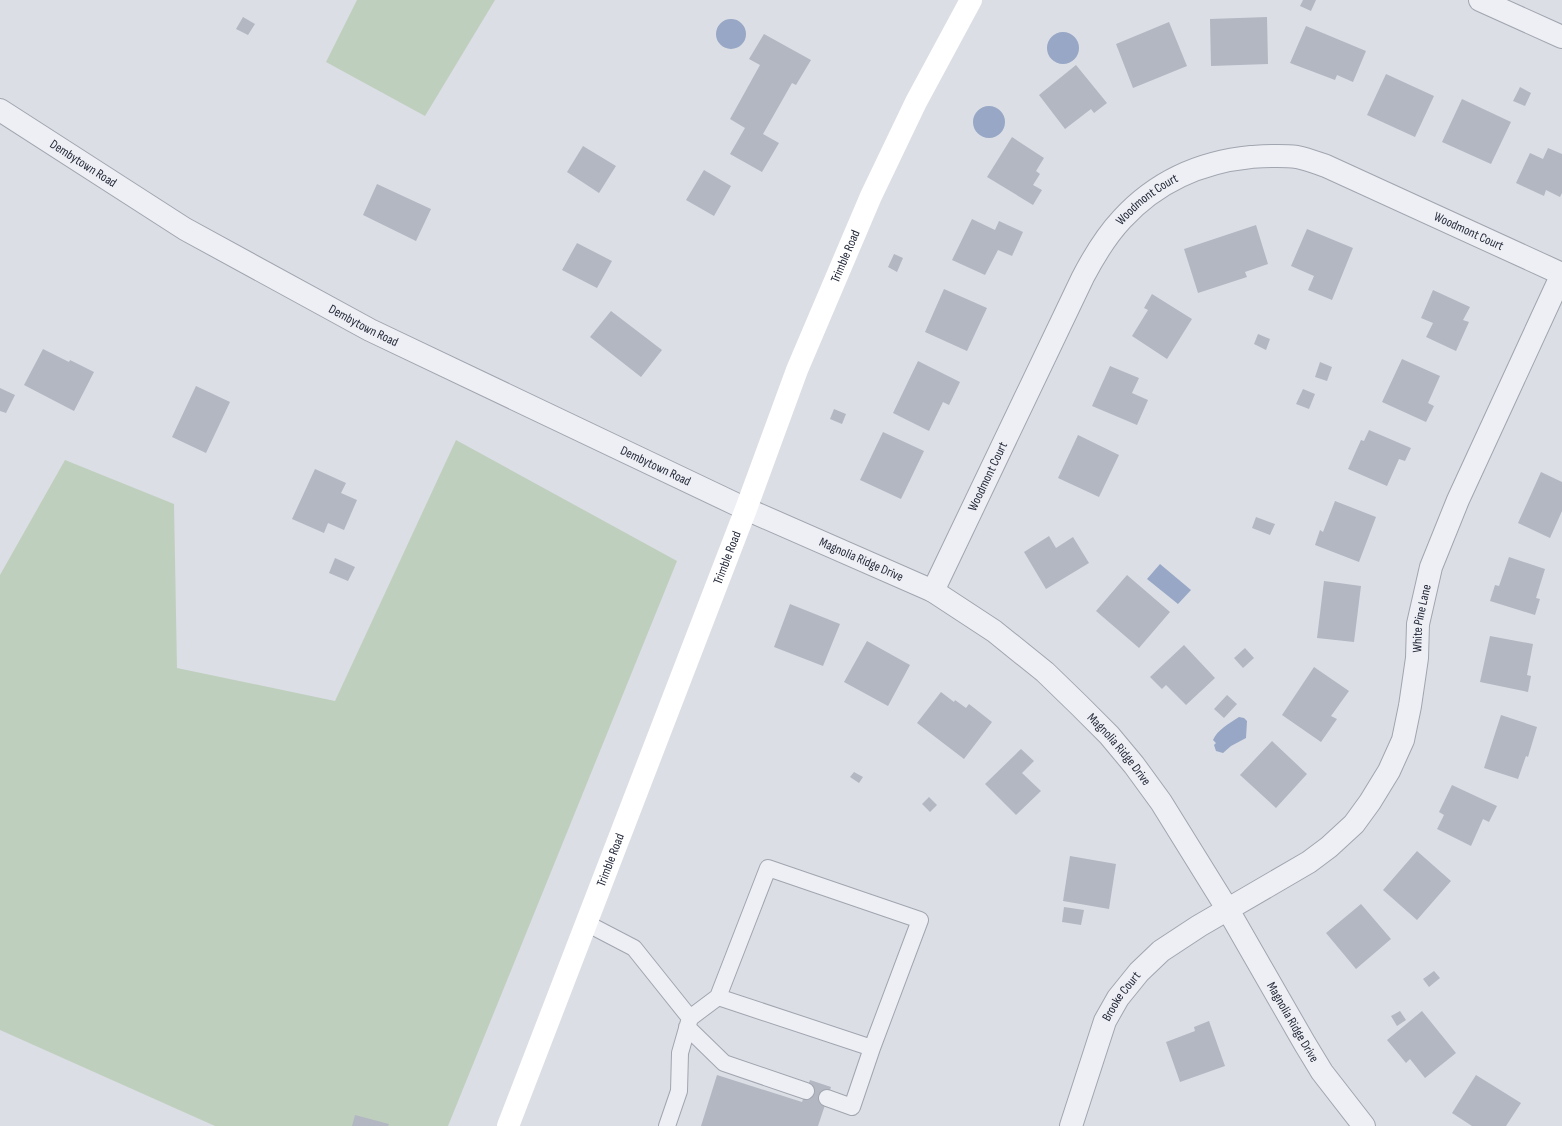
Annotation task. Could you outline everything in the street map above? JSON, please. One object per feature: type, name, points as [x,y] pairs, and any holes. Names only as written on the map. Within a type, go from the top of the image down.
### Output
[{"type":"street","name":"Trimble Road","points":[[508,1126],[746,509],[797,370],[871,196],[916,102],[971,0]]},
{"type":"street","points":[[1480,0],[1562,37]]},
{"type":"street","name":"Dembytown Road","points":[[0,110],[185,229],[370,330],[746,509]]},
{"type":"street","name":"Woodmont Court","points":[[933,591],[1093,258],[1106,238],[1136,204],[1158,188],[1182,174],[1201,166],[1226,160],[1277,155],[1299,158],[1326,166],[1562,274]]},
{"type":"street","name":"White Pine Lane","points":[[1228,910],[1309,862],[1329,847],[1354,824],[1370,802],[1389,771],[1403,740],[1417,658],[1418,624],[1431,567],[1458,500],[1562,274]]},
{"type":"street","name":"Magnolia Ridge Drive","points":[[746,509],[933,591],[963,610],[1022,652],[1080,705],[1134,765],[1161,802],[1228,910],[1322,1072],[1364,1126]]},
{"type":"street","name":"Brooke Court","points":[[1071,1126],[1106,1021],[1118,998],[1139,972],[1161,951],[1199,926],[1228,910]]},
{"type":"lane","points":[[667,1126],[679,1092],[680,1053],[688,1022],[718,997],[768,868],[920,920],[872,1048],[852,1107],[827,1098]]},
{"type":"lane","points":[[586,923],[634,948],[688,1022],[724,1063],[806,1091]]},
{"type":"lane","points":[[718,997],[872,1048]]},
{"type":"green space","points":[[357,0],[495,0],[425,116],[326,62]]},
{"type":"green space","points":[[456,440],[677,561],[448,1126],[215,1126],[0,1030],[0,575],[65,460],[174,504],[177,668],[335,701]]},
{"type":"water","points":[[731,19],[737,20],[745,28],[745,40],[737,48],[731,49],[725,48],[717,40],[716,34],[717,28],[725,20]]},
{"type":"water","points":[[1063,32],[1072,35],[1076,39],[1079,48],[1076,57],[1072,61],[1063,64],[1054,61],[1050,57],[1047,48],[1050,39],[1054,35]]},
{"type":"water","points":[[989,106],[995,107],[1002,113],[1005,122],[1004,128],[998,135],[989,138],[983,137],[976,131],[973,122],[974,116],[980,109]]},
{"type":"water","points":[[1160,564],[1191,590],[1178,604],[1147,579]]},
{"type":"water","points":[[1239,717],[1244,718],[1247,721],[1246,738],[1231,746],[1223,753],[1216,751],[1214,745],[1216,743],[1213,740],[1217,733]]},
{"type":"building","points":[[1303,0],[1316,0],[1311,11],[1300,6]]},
{"type":"building","points":[[243,17],[255,24],[248,35],[236,29]]},
{"type":"building","points":[[1267,17],[1268,64],[1211,66],[1210,19]]},
{"type":"building","points":[[1169,22],[1187,66],[1133,88],[1116,44]]},
{"type":"building","points":[[1306,26],[1366,51],[1353,82],[1337,75],[1335,80],[1290,63]]},
{"type":"building","points":[[764,34],[811,60],[796,85],[792,83],[763,134],[779,143],[762,172],[730,154],[745,128],[730,119],[760,65],[749,59]]},
{"type":"building","points":[[1076,65],[1107,103],[1094,113],[1091,109],[1065,129],[1039,95]]},
{"type":"building","points":[[1386,74],[1434,96],[1415,137],[1367,115]]},
{"type":"building","points":[[1520,87],[1531,93],[1525,106],[1513,101]]},
{"type":"building","points":[[1462,99],[1511,122],[1491,164],[1442,142]]},
{"type":"building","points":[[1012,137],[1044,158],[1036,171],[1040,174],[1033,185],[1042,190],[1033,205],[987,177]]},
{"type":"building","points":[[583,146],[616,166],[599,193],[567,172]]},
{"type":"building","points":[[1548,148],[1562,154],[1562,193],[1560,197],[1546,190],[1544,196],[1516,183],[1530,153],[1543,159]]},
{"type":"building","points":[[704,170],[731,186],[714,216],[686,200]]},
{"type":"building","points":[[377,184],[431,209],[416,241],[363,215]]},
{"type":"building","points":[[972,219],[995,230],[999,221],[1023,232],[1012,256],[998,250],[985,275],[952,260]]},
{"type":"building","points":[[1256,225],[1268,264],[1245,272],[1247,277],[1198,293],[1184,249]]},
{"type":"building","points":[[1307,229],[1353,248],[1332,300],[1308,290],[1314,276],[1291,266]]},
{"type":"building","points":[[577,243],[612,261],[597,288],[562,270]]},
{"type":"building","points":[[894,254],[903,258],[897,272],[888,267]]},
{"type":"building","points":[[944,289],[987,308],[967,351],[925,332]]},
{"type":"building","points":[[1433,290],[1470,307],[1463,320],[1469,322],[1456,351],[1426,337],[1433,323],[1421,318]]},
{"type":"building","points":[[1152,294],[1192,319],[1167,359],[1132,336],[1148,310],[1144,308]]},
{"type":"building","points":[[611,311],[662,350],[641,377],[590,337]]},
{"type":"building","points":[[1258,334],[1270,339],[1266,350],[1254,344]]},
{"type":"building","points":[[43,349],[94,372],[74,411],[24,385]]},
{"type":"building","points":[[1402,359],[1440,376],[1428,403],[1434,406],[1426,422],[1382,402]]},
{"type":"building","points":[[918,361],[960,382],[949,405],[943,402],[929,431],[893,413]]},
{"type":"building","points":[[1320,362],[1332,367],[1327,381],[1315,377]]},
{"type":"building","points":[[1110,366],[1139,378],[1132,393],[1148,400],[1137,425],[1092,406]]},
{"type":"building","points":[[196,386],[230,402],[206,453],[172,437]]},
{"type":"building","points":[[0,388],[15,395],[6,413],[0,411]]},
{"type":"building","points":[[1303,389],[1315,394],[1309,409],[1296,404]]},
{"type":"building","points":[[834,409],[846,414],[842,424],[830,419]]},
{"type":"building","points":[[1369,430],[1411,448],[1405,461],[1399,459],[1387,486],[1348,469],[1361,440],[1364,441]]},
{"type":"building","points":[[883,432],[924,451],[901,499],[860,480]]},
{"type":"building","points":[[1078,435],[1119,455],[1099,497],[1058,478]]},
{"type":"building","points":[[315,469],[346,483],[341,493],[357,500],[344,530],[328,523],[324,533],[292,519]]},
{"type":"building","points":[[1541,472],[1562,482],[1562,511],[1550,538],[1518,523]]},
{"type":"building","points":[[1335,501],[1376,517],[1359,562],[1315,545],[1320,530],[1323,532]]},
{"type":"building","points":[[1256,517],[1275,524],[1270,535],[1252,528]]},
{"type":"building","points":[[1049,536],[1056,548],[1073,537],[1089,563],[1046,589],[1024,552]]},
{"type":"building","points":[[1509,557],[1545,569],[1536,598],[1540,599],[1535,615],[1490,601],[1495,585],[1499,586]]},
{"type":"building","points":[[335,558],[355,567],[348,581],[329,573]]},
{"type":"building","points":[[1127,575],[1170,612],[1139,648],[1096,611]]},
{"type":"building","points":[[1324,581],[1361,586],[1354,642],[1317,638]]},
{"type":"building","points":[[790,604],[840,624],[823,666],[774,647]]},
{"type":"building","points":[[1490,636],[1533,644],[1527,675],[1531,676],[1528,692],[1480,682]]},
{"type":"building","points":[[867,641],[910,665],[888,706],[844,682]]},
{"type":"building","points":[[1184,645],[1215,678],[1186,705],[1166,685],[1162,689],[1150,677]]},
{"type":"building","points":[[1245,648],[1254,658],[1243,668],[1234,658]]},
{"type":"building","points":[[1314,667],[1349,691],[1331,716],[1337,719],[1321,742],[1282,715]]},
{"type":"building","points":[[941,692],[954,702],[955,700],[966,708],[969,704],[992,722],[964,759],[917,723]]},
{"type":"building","points":[[1227,695],[1237,704],[1224,718],[1214,709]]},
{"type":"building","points":[[1501,715],[1537,727],[1528,757],[1526,756],[1518,779],[1484,768]]},
{"type":"building","points":[[1272,741],[1307,774],[1276,808],[1240,775]]},
{"type":"building","points":[[1021,749],[1034,761],[1022,773],[1041,791],[1016,815],[985,784]]},
{"type":"building","points":[[854,772],[863,777],[859,783],[850,777]]},
{"type":"building","points":[[1452,785],[1497,806],[1489,822],[1483,819],[1471,846],[1437,829],[1444,815],[1439,812]]},
{"type":"building","points":[[929,797],[937,805],[930,812],[922,804]]},
{"type":"building","points":[[1417,851],[1451,881],[1417,920],[1383,890]]},
{"type":"building","points":[[1070,856],[1116,864],[1109,909],[1063,901]]},
{"type":"building","points":[[1361,904],[1391,939],[1356,969],[1326,933]]},
{"type":"building","points":[[1064,907],[1084,910],[1081,925],[1062,922]]},
{"type":"building","points":[[1434,971],[1440,978],[1429,987],[1423,979]]},
{"type":"building","points":[[1400,1011],[1406,1020],[1397,1026],[1391,1016]]},
{"type":"building","points":[[1422,1011],[1456,1053],[1425,1078],[1410,1059],[1406,1063],[1387,1040]]},
{"type":"building","points":[[1209,1021],[1225,1066],[1180,1082],[1166,1042],[1195,1031],[1194,1027]]},
{"type":"building","points":[[717,1075],[802,1102],[810,1080],[831,1087],[818,1126],[701,1126]]},
{"type":"building","points":[[1476,1075],[1521,1103],[1506,1126],[1472,1126],[1452,1113]]},
{"type":"building","points":[[355,1115],[389,1124],[388,1126],[352,1126]]}]
